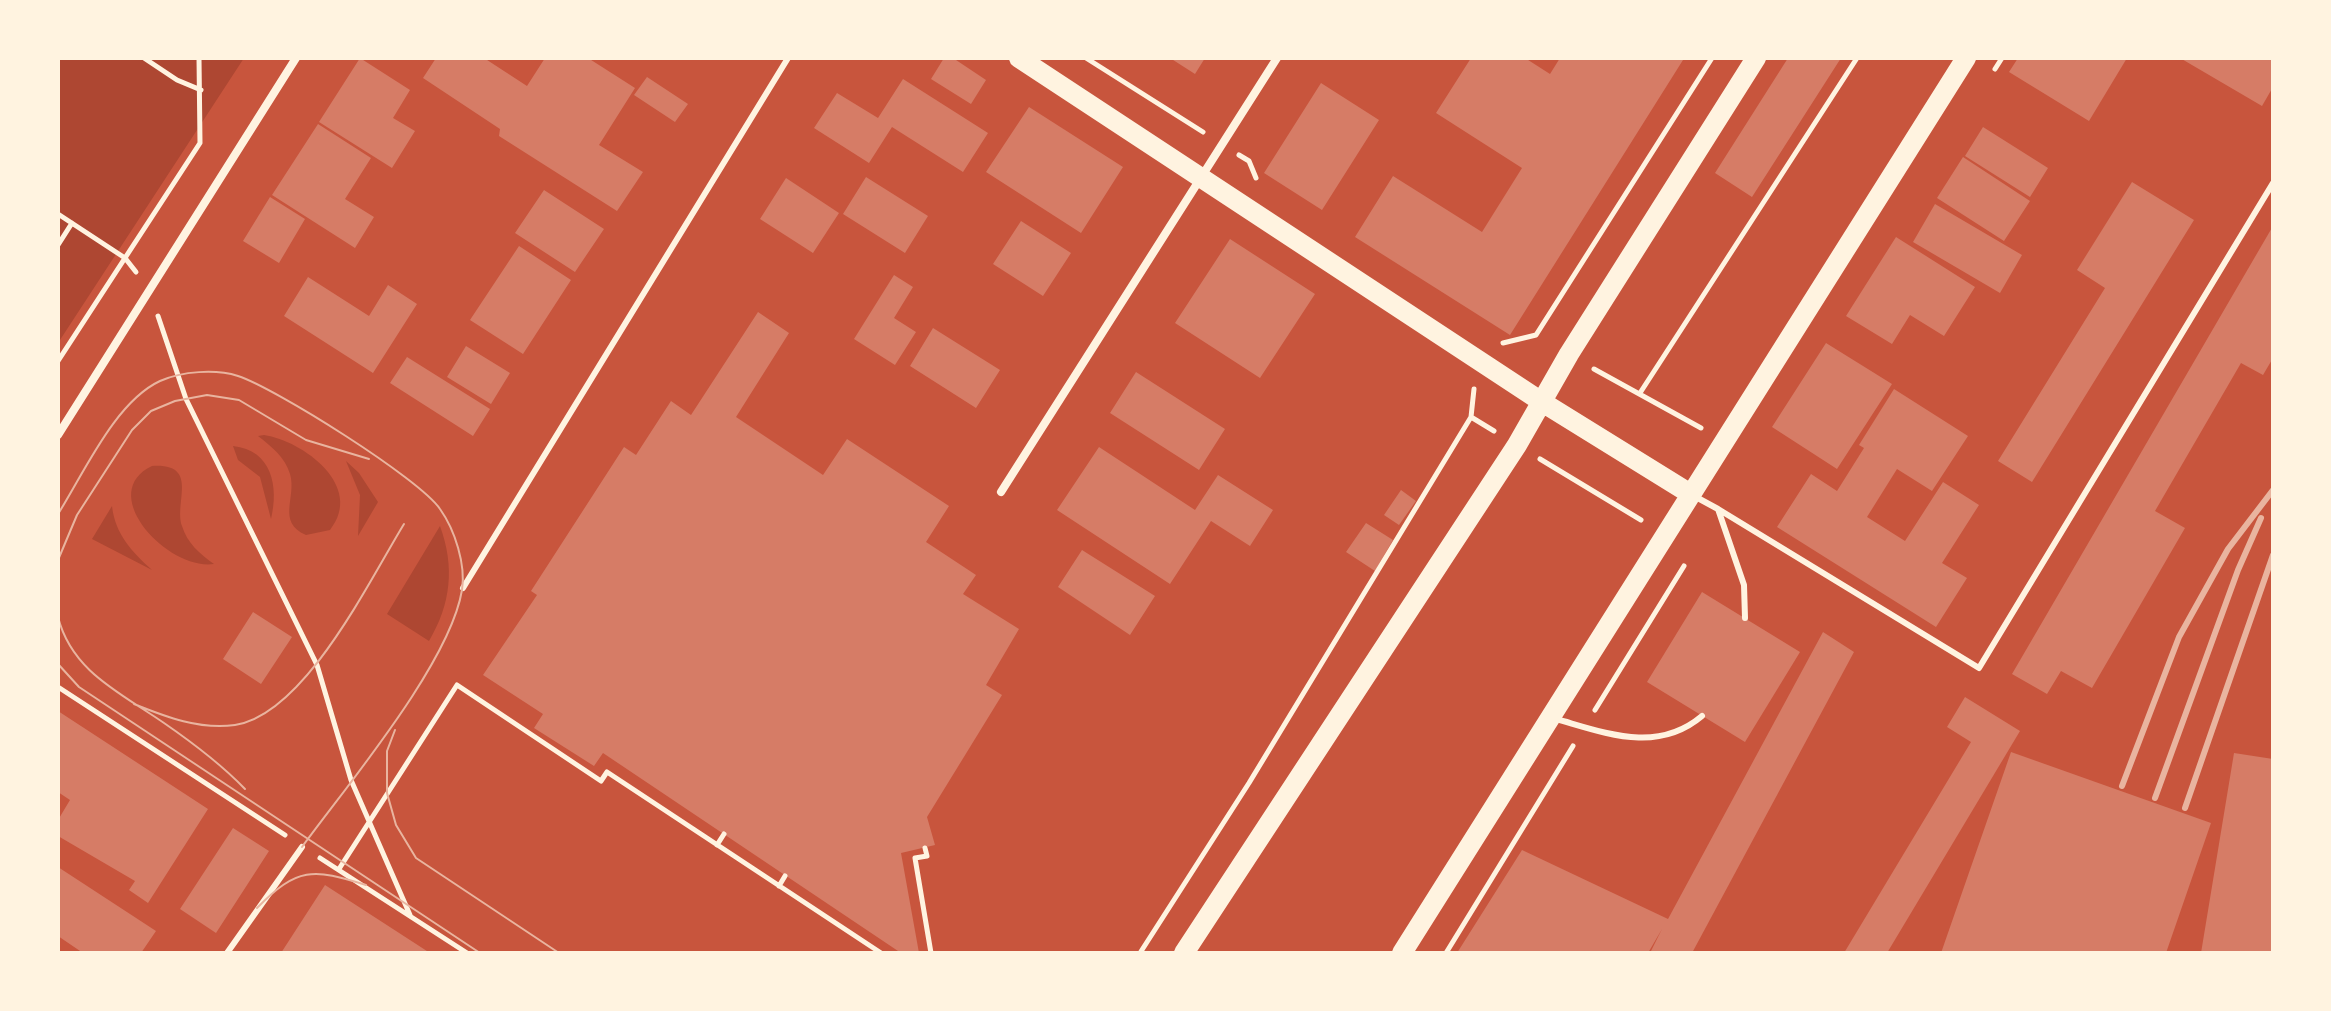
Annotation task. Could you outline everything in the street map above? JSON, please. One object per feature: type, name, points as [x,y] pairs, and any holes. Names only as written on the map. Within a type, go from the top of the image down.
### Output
[{"type":"main road","points":[[1019,58],[1542,402],[1689,493]]},
{"type":"main road","points":[[1184,953],[1517,445],[1569,354],[1756,58]]},
{"type":"main road","points":[[1402,953],[1721,442],[1966,58]]},
{"type":"street","points":[[58,435],[296,58]]},
{"type":"street","points":[[1001,492],[1277,58]]},
{"type":"lane","points":[[463,588],[788,58]]},
{"type":"lane","points":[[1689,493],[1979,668],[2273,183]]},
{"type":"lane","points":[[1718,509],[1744,585],[1745,618]]},
{"type":"lane","points":[[1549,717],[1627,740],[1671,735],[1702,716]]},
{"type":"lane","points":[[227,953],[302,847]]},
{"type":"path","points":[[144,58],[177,80],[201,90]]},
{"type":"path","points":[[58,361],[200,143],[199,58]]},
{"type":"path","points":[[1536,335],[1712,58]]},
{"type":"path","points":[[1640,393],[1857,58]]},
{"type":"path","points":[[58,214],[125,258],[150,289],[186,399],[317,665],[351,780],[410,915]]},
{"type":"path","points":[[58,245],[72,223]]},
{"type":"path","points":[[1140,953],[1249,783],[1471,417],[1473,391],[1505,341],[1536,335],[1721,442]]},
{"type":"path","points":[[1471,417],[1664,533]]},
{"type":"path","points":[[339,869],[457,685],[601,781],[607,772],[881,953]]},
{"type":"path","points":[[58,687],[467,953]]},
{"type":"path","points":[[717,845],[724,834]]},
{"type":"path","points":[[925,848],[927,856],[915,858],[931,953]]},
{"type":"path","points":[[779,886],[785,876]]},
{"type":"shaded area","points":[[58,58],[244,58],[58,343]]},
{"type":"shaded area","points":[[264,435],[296,446],[325,468],[335,482],[340,497],[339,514],[330,530],[306,535],[292,523],[290,474],[281,457],[258,436]]},
{"type":"shaded area","points":[[233,446],[257,455],[270,472],[274,495],[271,519],[260,477],[238,460]]},
{"type":"shaded area","points":[[346,461],[359,473],[378,502],[358,536],[360,495]]},
{"type":"shaded area","points":[[152,466],[167,467],[180,477],[180,516],[184,532],[195,548],[214,564],[196,563],[177,555],[144,528],[134,511],[131,494],[136,478]]},
{"type":"shaded area","points":[[112,506],[126,542],[152,570],[92,539]]},
{"type":"shaded area","points":[[440,526],[448,556],[448,585],[442,613],[429,641],[387,614]]},
{"type":"building","points":[[360,58],[410,90],[393,118],[415,131],[392,168],[319,122]]},
{"type":"building","points":[[436,58],[484,58],[527,86],[545,58],[588,58],[635,88],[599,145],[643,172],[617,211],[499,136],[500,129],[423,78]]},
{"type":"building","points":[[944,58],[953,58],[986,80],[971,104],[931,79]]},
{"type":"building","points":[[1170,58],[1205,58],[1195,74]]},
{"type":"building","points":[[1471,58],[1525,58],[1550,74],[1560,58],[1683,60],[1510,335],[1355,237],[1393,176],[1482,232],[1522,168],[1436,113]]},
{"type":"building","points":[[1788,58],[1841,58],[1752,197],[1715,173]]},
{"type":"building","points":[[2018,58],[2127,58],[2089,121],[2009,72]]},
{"type":"building","points":[[2180,58],[2273,58],[2273,87],[2262,106]]},
{"type":"building","points":[[647,77],[688,104],[675,122],[634,95]]},
{"type":"building","points":[[903,79],[988,133],[963,172],[892,127],[869,163],[814,128],[837,93],[878,118]]},
{"type":"building","points":[[1321,83],[1379,120],[1322,210],[1264,173]]},
{"type":"building","points":[[1029,107],[1123,167],[1081,233],[986,172]]},
{"type":"building","points":[[318,124],[371,158],[345,199],[374,217],[355,248],[272,195]]},
{"type":"building","points":[[1983,127],[2048,168],[2030,197],[1965,156]]},
{"type":"building","points":[[1963,157],[2030,201],[2004,241],[1937,198]]},
{"type":"building","points":[[866,177],[928,216],[905,253],[843,214]]},
{"type":"building","points":[[786,178],[839,213],[813,253],[760,219]]},
{"type":"building","points":[[2132,182],[2194,220],[2032,482],[1998,461],[2105,288],[2077,270]]},
{"type":"building","points":[[544,190],[604,229],[575,272],[515,233]]},
{"type":"building","points":[[270,197],[305,219],[279,263],[243,241]]},
{"type":"building","points":[[1935,204],[2022,255],[2000,293],[1913,242]]},
{"type":"building","points":[[1021,221],[1071,253],[1043,296],[993,264]]},
{"type":"building","points":[[2273,226],[2273,358],[2263,375],[2241,363],[2155,511],[2185,528],[2092,688],[2061,671],[2047,694],[2012,674]]},
{"type":"building","points":[[1896,237],[1975,287],[1944,336],[1910,315],[1892,344],[1846,316]]},
{"type":"building","points":[[1230,239],[1315,294],[1260,378],[1175,323]]},
{"type":"building","points":[[519,246],[571,280],[523,354],[470,320]]},
{"type":"building","points":[[894,275],[913,287],[894,318],[916,332],[895,365],[854,339]]},
{"type":"building","points":[[308,277],[369,316],[388,285],[417,304],[373,373],[284,316]]},
{"type":"building","points":[[758,312],[789,333],[736,417],[823,475],[847,439],[949,506],[926,542],[976,575],[963,594],[1019,629],[986,685],[1002,695],[927,817],[935,845],[901,853],[919,953],[901,953],[603,753],[594,766],[534,728],[543,714],[483,675],[537,595],[531,591],[624,447],[636,455],[671,401],[691,415]]},
{"type":"building","points":[[933,328],[1000,370],[976,408],[910,366]]},
{"type":"building","points":[[1826,343],[1892,384],[1837,469],[1772,427]]},
{"type":"building","points":[[466,346],[510,373],[491,404],[447,377]]},
{"type":"building","points":[[407,357],[490,409],[473,436],[390,383]]},
{"type":"building","points":[[1136,372],[1225,429],[1199,470],[1110,413]]},
{"type":"building","points":[[1894,389],[1968,436],[1932,491],[1897,469],[1867,517],[1905,541],[1943,482],[1979,505],[1942,563],[1967,578],[1936,627],[1777,527],[1811,474],[1837,491],[1864,448],[1859,445]]},
{"type":"building","points":[[1099,447],[1195,510],[1218,475],[1273,510],[1250,546],[1211,521],[1170,584],[1057,510]]},
{"type":"building","points":[[1401,490],[1416,501],[1399,525],[1384,515]]},
{"type":"building","points":[[1366,523],[1393,540],[1375,571],[1346,552]]},
{"type":"building","points":[[1082,550],[1155,596],[1130,635],[1058,587]]},
{"type":"building","points":[[1702,592],[1800,652],[1745,742],[1647,682]]},
{"type":"building","points":[[253,612],[292,637],[261,684],[223,659]]},
{"type":"building","points":[[1823,632],[1854,652],[1692,953],[1650,953],[1662,929],[1648,953],[1457,953],[1522,850],[1668,919]]},
{"type":"building","points":[[1965,697],[2020,731],[1887,953],[1844,953],[1971,742],[1947,727]]},
{"type":"building","points":[[58,711],[208,809],[148,903],[129,890],[135,881],[58,836],[58,820],[70,800],[58,792]]},
{"type":"building","points":[[2011,752],[2211,823],[2166,953],[1941,953]]},
{"type":"building","points":[[2234,753],[2273,759],[2273,953],[2201,953]]},
{"type":"building","points":[[233,828],[269,851],[216,933],[180,909]]},
{"type":"building","points":[[58,867],[156,931],[141,953],[83,953],[58,936]]},
{"type":"building","points":[[325,885],[430,953],[281,953]]},
{"type":"tram line","points":[[58,514],[102,440],[129,405],[160,381],[178,375],[209,372],[238,376],[313,415],[405,477],[440,509],[455,537],[461,559],[462,590],[454,619],[418,687],[395,722],[302,847]]},
{"type":"tram line","points":[[58,560],[77,515],[132,430],[151,411],[175,401],[207,395],[239,400],[306,440],[369,459]]},
{"type":"tram line","points":[[134,704],[171,718],[209,726],[235,725],[261,716],[286,697],[333,642],[404,524]]},
{"type":"tram line","points":[[58,617],[74,653],[86,667],[115,691],[196,746],[245,789]]},
{"type":"tram line","points":[[58,664],[79,687],[480,953]]},
{"type":"tram line","points":[[395,730],[387,751],[387,793],[396,825],[416,858],[559,953]]},
{"type":"tram line","points":[[257,908],[283,885],[307,875],[332,876],[366,885]]},
{"type":"railway","points":[[2122,786],[2179,637],[2228,549],[2273,490]]},
{"type":"railway","points":[[2155,798],[2238,570],[2261,518]]},
{"type":"railway","points":[[2185,808],[2273,555]]}]
